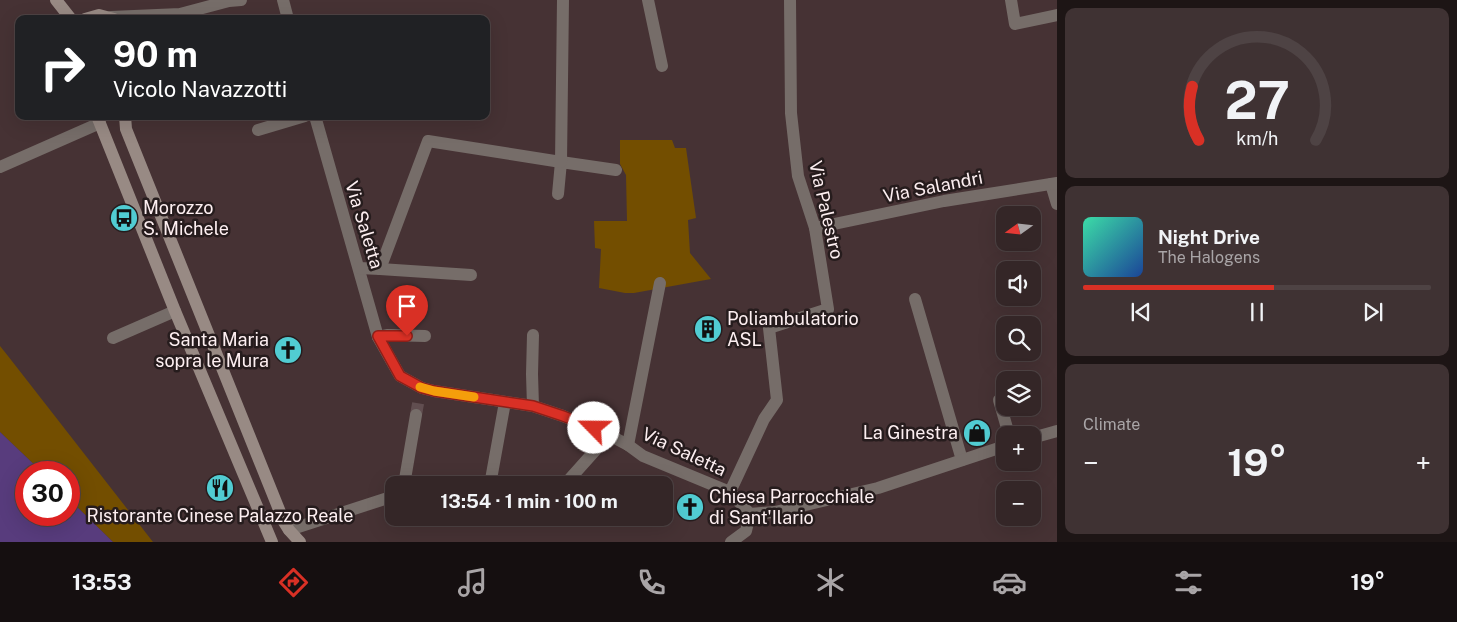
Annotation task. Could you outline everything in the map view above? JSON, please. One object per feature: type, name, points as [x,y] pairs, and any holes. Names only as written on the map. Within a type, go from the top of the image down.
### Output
[{"type":"main road","points":[[56,0],[68,15]]},
{"type":"main road","points":[[98,120],[175,311],[272,542]]},
{"type":"main road","points":[[125,120],[126,129],[284,522],[300,542]]},
{"type":"street","points":[[180,15],[233,0]]},
{"type":"street","points":[[283,0],[287,15]]},
{"type":"street","points":[[558,194],[561,162],[564,0]]},
{"type":"street","points":[[648,0],[662,66]]},
{"type":"street","name":"Via Palestro","points":[[730,492],[760,426],[777,400],[769,328],[828,309],[815,228],[798,176],[791,113],[790,0]]},
{"type":"street","points":[[1011,0],[1015,24],[1057,15]]},
{"type":"street","points":[[0,167],[98,120]]},
{"type":"street","points":[[258,130],[292,120]]},
{"type":"street","name":"Via Saletta","points":[[316,120],[378,336],[400,376],[420,393],[434,391],[533,406],[563,416],[609,435],[643,456],[730,492],[750,514]]},
{"type":"street","points":[[380,268],[428,141],[616,170]]},
{"type":"street","points":[[1054,183],[1057,204]]},
{"type":"street","name":"Via Salandri","points":[[815,228],[944,201],[1054,183]]},
{"type":"street","points":[[359,268],[471,275]]},
{"type":"street","points":[[628,445],[660,283]]},
{"type":"street","points":[[915,299],[962,460]]},
{"type":"street","points":[[114,338],[175,311]]},
{"type":"street","points":[[533,335],[533,406]]},
{"type":"street","points":[[378,336],[426,336]]},
{"type":"street","points":[[492,476],[505,402]]},
{"type":"street","points":[[406,476],[416,415]]},
{"type":"street","points":[[1041,435],[1057,431]]},
{"type":"street","points":[[572,476],[609,435]]},
{"type":"street","points":[[731,542],[748,536],[750,514],[775,512],[878,488],[996,449]]},
{"type":"street","points":[[289,530],[385,499]]},
{"type":"shaded area","points":[[620,140],[672,140],[675,148],[686,148],[696,218],[688,220],[690,253],[711,279],[634,293],[599,288],[601,249],[595,248],[594,221],[627,221],[626,175],[620,164]]},
{"type":"shaded area","points":[[0,346],[153,542],[113,542],[80,510],[80,461],[30,461],[0,432]]},
{"type":"shaded area","points":[[0,432],[30,461],[15,461],[15,526],[80,526],[80,510],[113,542],[0,542]]},
{"type":"tunnel","points":[[416,415],[419,398]]},
{"type":"slow traffic","points":[[420,387],[474,397]]},
{"type":"place","name":"Morozzo S. Michele","points":[[124,218]]},
{"type":"place","name":"Poliambulatorio ASL","points":[[708,329]]},
{"type":"place","name":"Santa Maria sopra le Mura","points":[[288,350]]},
{"type":"place","name":"La Ginestra","points":[[977,433]]},
{"type":"place","name":"Ristorante Cinese Palazzo Reale","points":[[220,488]]},
{"type":"place","name":"Chiesa Parrocchiale di Sant'Ilario","points":[[690,507]]},
{"type":"route","points":[[407,336],[378,336],[400,376],[422,388],[533,406],[594,428]]}]
